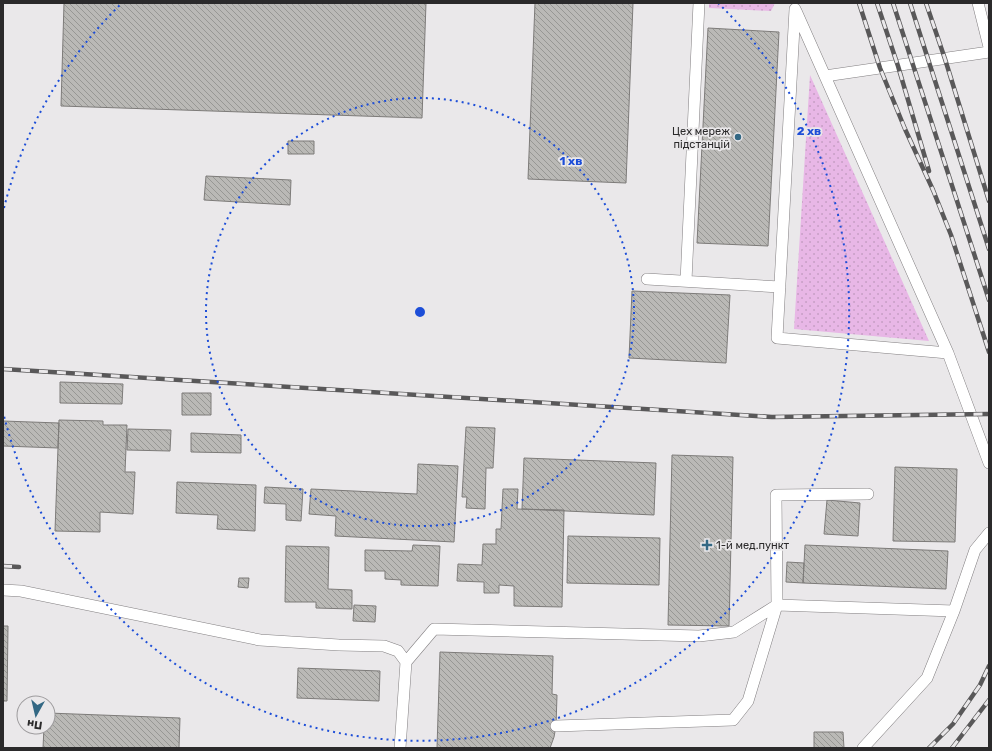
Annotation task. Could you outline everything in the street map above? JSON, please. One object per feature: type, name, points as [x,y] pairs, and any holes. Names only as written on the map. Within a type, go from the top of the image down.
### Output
[{"type":"lane","points":[[686,281],[699,3]]},
{"type":"lane","points":[[978,3],[989,47]]},
{"type":"lane","points":[[794,6],[948,353],[989,463]]},
{"type":"lane","points":[[794,6],[777,338],[948,353]]},
{"type":"lane","points":[[825,76],[989,52]]},
{"type":"lane","points":[[647,279],[780,287]]},
{"type":"lane","points":[[556,726],[733,720],[748,700],[777,605],[776,495],[868,494]]},
{"type":"lane","points":[[863,748],[927,678],[954,611],[975,550],[989,533]]},
{"type":"lane","points":[[3,590],[22,592],[260,640],[384,646],[398,651],[406,662]]},
{"type":"lane","points":[[400,748],[406,662],[434,629],[698,636],[734,632],[777,605],[954,611]]},
{"type":"shaded area","points":[[709,3],[775,3],[771,11],[709,8]]},
{"type":"shaded area","points":[[810,75],[929,341],[794,329]]},
{"type":"building","points":[[64,3],[426,3],[422,118],[61,106]]},
{"type":"building","points":[[535,3],[633,3],[626,183],[528,179]]},
{"type":"building","name":"Цех мереж підстанцій","points":[[708,28],[779,32],[768,246],[697,243]]},
{"type":"building","points":[[288,141],[314,141],[314,154],[288,154]]},
{"type":"building","points":[[206,176],[291,180],[290,205],[204,200]]},
{"type":"building","points":[[632,291],[730,295],[726,363],[629,358]]},
{"type":"building","points":[[60,382],[123,384],[122,404],[60,403]]},
{"type":"building","points":[[182,393],[211,393],[211,415],[182,415]]},
{"type":"building","points":[[59,420],[103,421],[103,425],[127,425],[125,472],[135,472],[133,514],[100,512],[100,532],[55,531]]},
{"type":"building","points":[[3,421],[59,423],[58,448],[3,446]]},
{"type":"building","points":[[466,427],[495,428],[493,468],[486,468],[485,509],[466,508],[467,497],[462,497]]},
{"type":"building","points":[[128,429],[171,430],[170,451],[127,450]]},
{"type":"building","points":[[191,433],[241,435],[241,453],[191,452]]},
{"type":"building","points":[[672,455],[733,457],[729,626],[668,625]]},
{"type":"building","points":[[524,458],[656,463],[654,515],[522,509]]},
{"type":"building","points":[[418,464],[458,466],[454,542],[335,536],[336,516],[309,514],[311,489],[417,494]]},
{"type":"building","points":[[895,467],[957,469],[955,542],[893,541]]},
{"type":"building","points":[[177,482],[256,485],[255,531],[217,529],[218,515],[176,513]]},
{"type":"building","points":[[265,487],[303,489],[301,521],[286,520],[286,504],[264,503]]},
{"type":"building","points":[[503,489],[518,489],[517,509],[564,510],[562,607],[514,606],[514,586],[499,585],[499,593],[484,593],[484,582],[457,581],[458,564],[482,565],[483,544],[496,544],[496,529],[501,529]]},
{"type":"building","points":[[827,500],[860,503],[858,536],[824,534]]},
{"type":"building","points":[[568,536],[660,538],[659,585],[567,583]]},
{"type":"building","points":[[413,545],[440,546],[438,586],[401,585],[401,580],[385,579],[385,571],[365,571],[365,550],[412,551]]},
{"type":"building","points":[[805,545],[948,551],[946,589],[803,583]]},
{"type":"building","points":[[286,546],[329,547],[328,589],[352,590],[352,609],[316,608],[316,602],[285,602]]},
{"type":"building","points":[[787,562],[804,563],[803,583],[786,582]]},
{"type":"building","points":[[239,578],[249,578],[248,588],[238,587]]},
{"type":"building","points":[[354,605],[376,606],[375,622],[353,621]]},
{"type":"building","points":[[3,626],[8,626],[7,701],[3,701]]},
{"type":"building","points":[[440,652],[553,656],[552,694],[557,695],[556,726],[550,748],[437,748]]},
{"type":"building","points":[[298,668],[380,671],[379,701],[297,698]]},
{"type":"building","points":[[56,713],[180,718],[179,748],[43,748],[44,735],[56,735]]},
{"type":"building","points":[[814,732],[843,732],[844,748],[814,748]]},
{"type":"railway","points":[[859,3],[880,68],[951,235],[989,352]]},
{"type":"railway","points":[[877,3],[898,66],[929,171]]},
{"type":"railway","points":[[893,3],[989,300]]},
{"type":"railway","points":[[910,3],[989,249]]},
{"type":"railway","points":[[926,3],[989,201]]},
{"type":"railway","points":[[3,369],[772,417],[989,414]]},
{"type":"railway","points":[[3,566],[19,567]]},
{"type":"railway","points":[[929,748],[953,724],[980,685],[989,666]]},
{"type":"railway","points":[[952,748],[989,700]]},
{"type":"place","name":"Цех мереж підстанцій","points":[[738,137]]},
{"type":"place","name":"1-й мед.пункт","points":[[707,545]]}]
